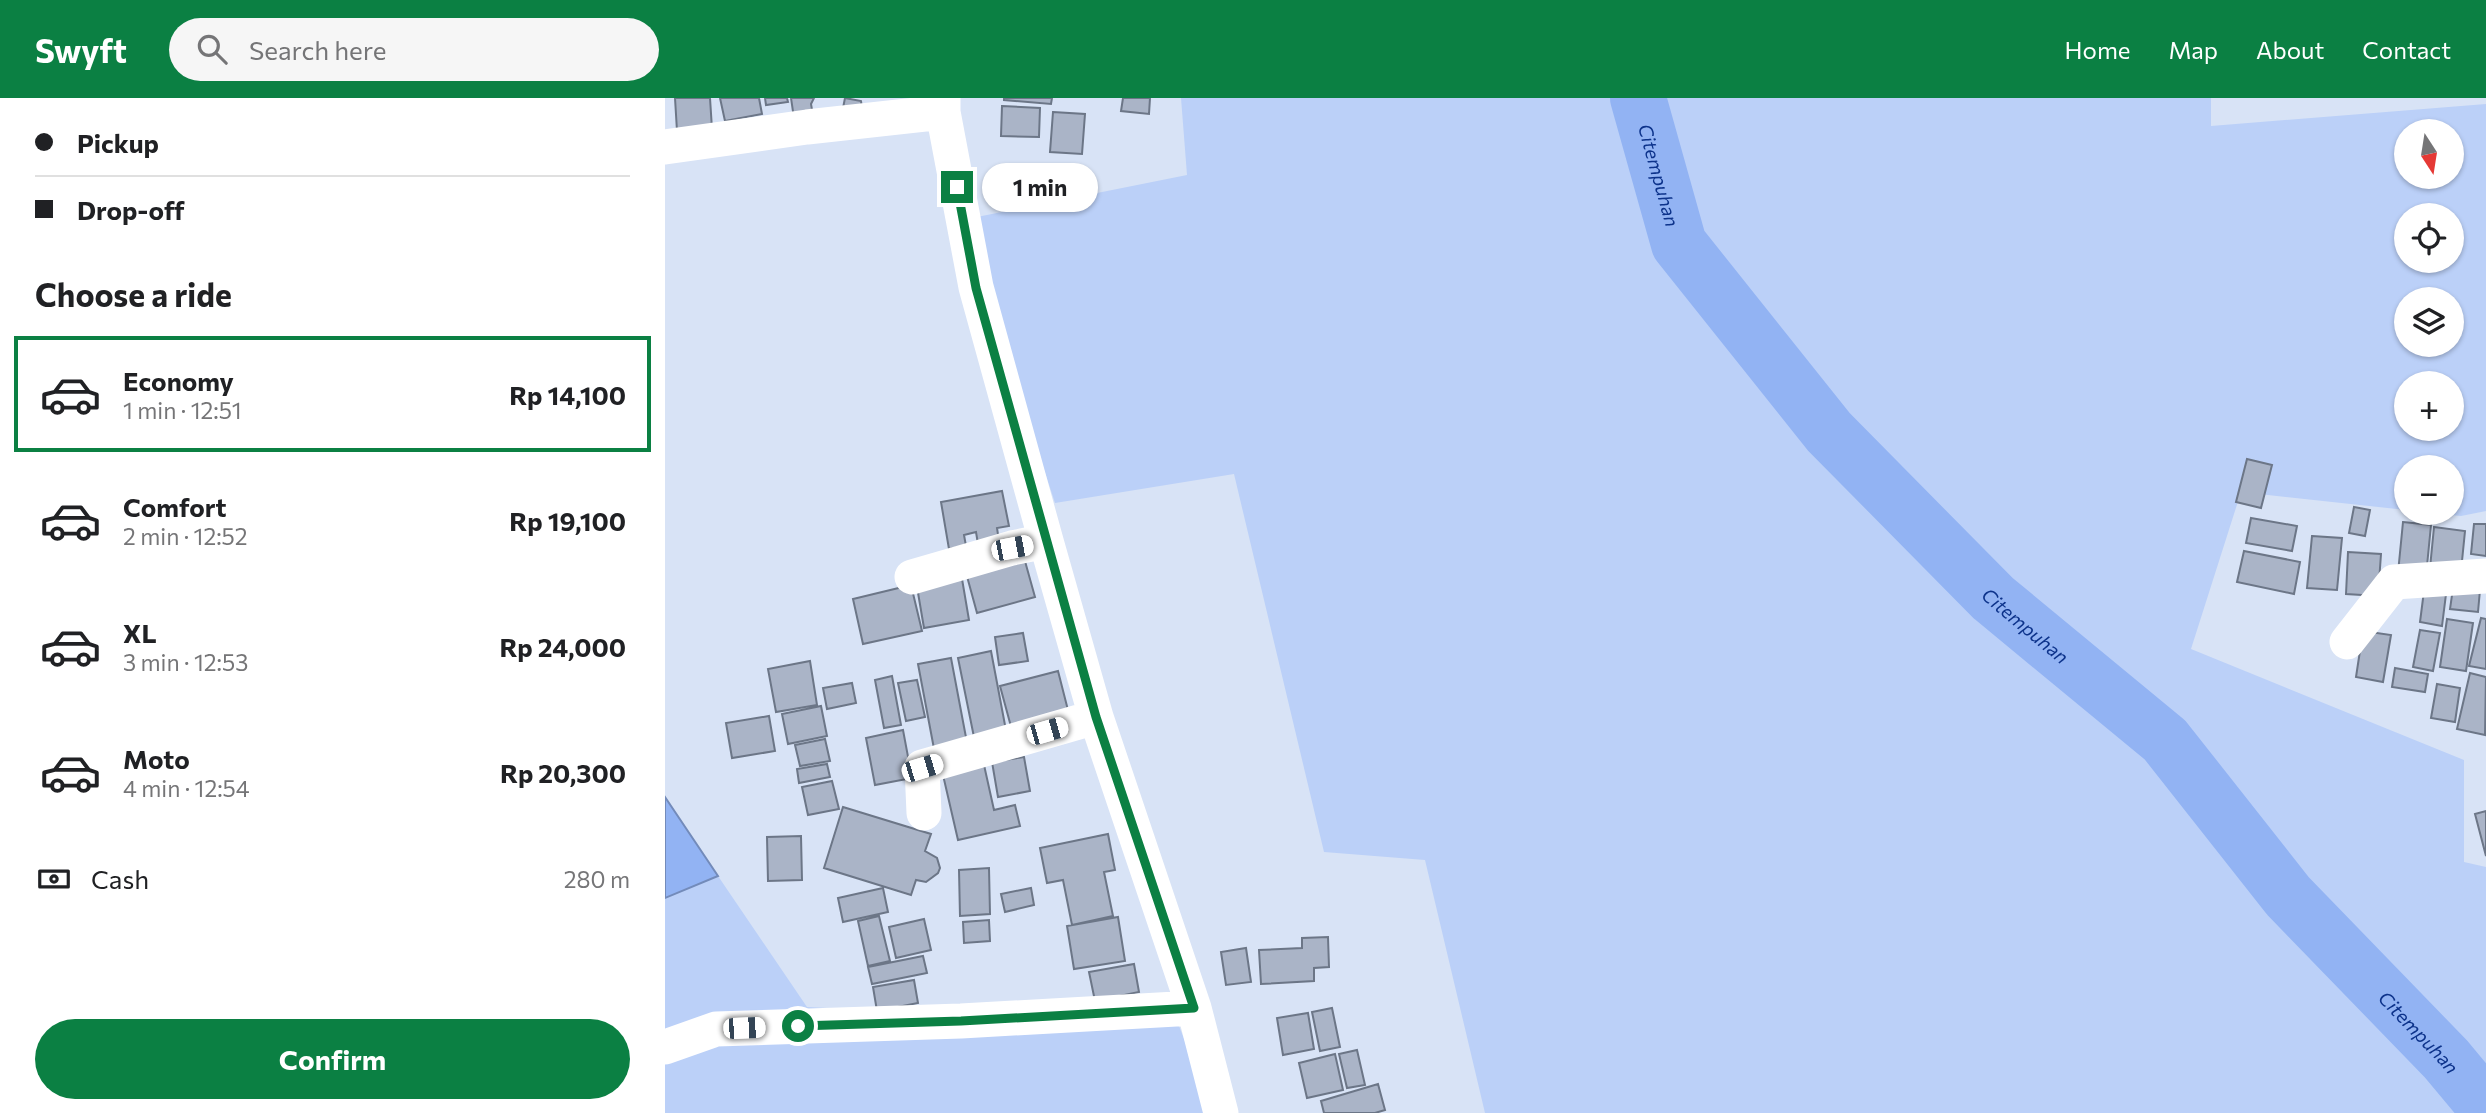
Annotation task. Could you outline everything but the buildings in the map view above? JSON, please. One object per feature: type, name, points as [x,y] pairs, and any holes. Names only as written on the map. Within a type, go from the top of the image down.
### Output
[{"type":"street","points":[[665,147],[943,105],[976,288],[1096,717],[1194,1008],[1221,1113]]},
{"type":"street","points":[[912,578],[1012,548],[1046,541]]},
{"type":"street","points":[[2347,642],[2394,582],[2486,576]]},
{"type":"street","points":[[924,813],[922,768],[1096,717]]},
{"type":"street","points":[[665,1047],[716,1029],[961,1021],[1194,1008]]},
{"type":"shaded area","points":[[1181,98],[2211,98],[2211,126],[2486,104],[2486,511],[2464,515],[2464,455],[2394,455],[2394,509],[2241,492],[2191,649],[2464,760],[2464,862],[2486,867],[2486,1113],[1485,1113],[1425,860],[1324,852],[1234,474],[1055,503],[962,220],[1187,175]]},
{"type":"shaded area","points":[[665,797],[718,876],[665,898]]},
{"type":"shaded area","points":[[718,876],[807,1007],[1179,1026],[1213,1113],[665,1113],[665,898]]},
{"type":"waterway","name":"Citempuhan","points":[[1638,98],[1679,244],[1829,432],[1993,598],[2165,740],[2288,896],[2446,1059],[2486,1107]]},
{"type":"route","points":[[798,1026],[961,1021],[1194,1008],[1096,717],[976,288],[957,187]]}]
